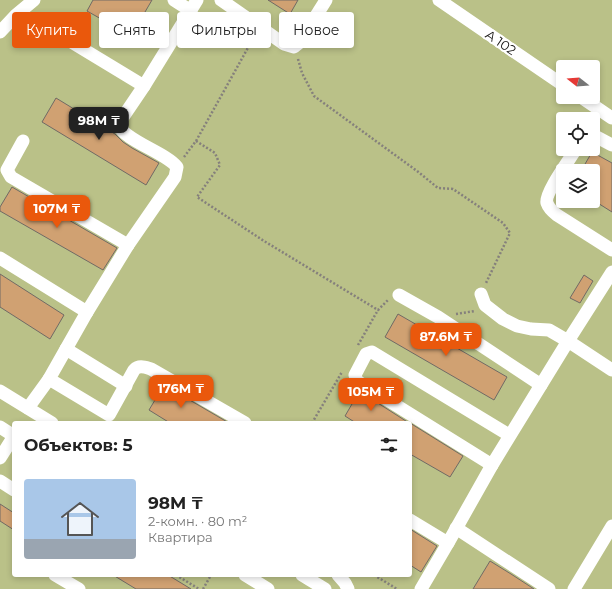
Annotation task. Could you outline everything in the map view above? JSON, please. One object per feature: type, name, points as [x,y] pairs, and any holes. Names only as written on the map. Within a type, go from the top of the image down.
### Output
[{"type":"street","points":[[0,32],[16,15],[34,0]]},
{"type":"street","points":[[28,408],[49,379],[87,312],[128,246],[175,177],[177,167],[170,160],[124,133],[119,125],[194,5],[174,0]]},
{"type":"street","points":[[220,0],[238,12]]},
{"type":"street","points":[[318,12],[326,0]]},
{"type":"street","name":"А 102","points":[[439,0],[556,80]]},
{"type":"street","points":[[82,48],[144,86]]},
{"type":"street","points":[[591,104],[612,118]]},
{"type":"street","points":[[600,139],[612,146]]},
{"type":"street","points":[[23,141],[7,170],[11,177],[128,246]]},
{"type":"street","points":[[572,156],[548,193],[546,202],[550,210],[612,250]]},
{"type":"street","points":[[0,258],[87,312]]},
{"type":"street","points":[[421,589],[509,435],[612,272]]},
{"type":"street","points":[[481,294],[485,306],[490,308],[503,319],[517,326],[531,329],[549,330],[612,370]]},
{"type":"street","points":[[399,295],[438,317],[541,385]]},
{"type":"street","points":[[66,349],[126,386]]},
{"type":"street","points":[[492,465],[356,381],[355,375],[366,354],[372,352],[509,435]]},
{"type":"street","points":[[49,379],[107,419],[134,370],[140,366],[151,369],[242,421]]},
{"type":"street","points":[[0,391],[49,421]]},
{"type":"street","points":[[0,427],[12,435]]},
{"type":"street","points":[[0,458],[12,439]]},
{"type":"street","points":[[0,481],[12,489]]},
{"type":"street","points":[[412,521],[448,543]]},
{"type":"street","points":[[574,589],[612,526]]},
{"type":"street","points":[[456,528],[549,589]]},
{"type":"street","points":[[59,577],[79,589]]},
{"type":"street","points":[[248,577],[268,589]]},
{"type":"street","points":[[305,577],[325,589]]},
{"type":"street","points":[[340,577],[345,582],[348,589]]},
{"type":"path","points":[[177,167],[196,141],[248,48]]},
{"type":"path","points":[[294,48],[302,73],[314,96],[438,188],[453,189],[503,223],[510,233],[481,294]]},
{"type":"path","points":[[196,141],[214,153],[220,165],[198,197],[264,241],[378,310],[389,299],[399,295]]},
{"type":"path","points":[[438,317],[490,308]]},
{"type":"path","points":[[179,577],[199,589]]},
{"type":"path","points":[[203,589],[210,577]]},
{"type":"path","points":[[377,577],[397,589]]},
{"type":"green space","points":[[0,0],[612,0],[612,589],[0,589]]},
{"type":"building","points":[[93,0],[152,0],[145,12],[99,12],[99,18],[87,11]]},
{"type":"building","points":[[268,0],[298,0],[291,12],[287,12]]},
{"type":"building","points":[[56,98],[115,134],[132,148],[159,163],[146,185],[42,122]]},
{"type":"building","points":[[590,156],[599,156],[612,163],[612,212],[600,204],[600,164],[585,164]]},
{"type":"building","points":[[12,187],[117,248],[103,270],[0,211],[0,207]]},
{"type":"building","points":[[0,274],[64,315],[50,339],[0,307]]},
{"type":"building","points":[[584,275],[593,281],[580,303],[570,298]]},
{"type":"building","points":[[398,314],[507,377],[494,400],[385,337]]},
{"type":"building","points":[[164,385],[226,421],[167,421],[149,410]]},
{"type":"building","points":[[359,392],[406,421],[353,421],[345,416]]},
{"type":"building","points":[[412,424],[463,456],[450,477],[412,455]]},
{"type":"building","points":[[0,504],[12,512],[12,529],[0,521]]},
{"type":"building","points":[[412,530],[437,546],[421,572],[412,566]]},
{"type":"building","points":[[490,561],[511,574],[534,589],[473,589]]},
{"type":"building","points":[[116,577],[171,577],[191,589],[136,589]]}]
